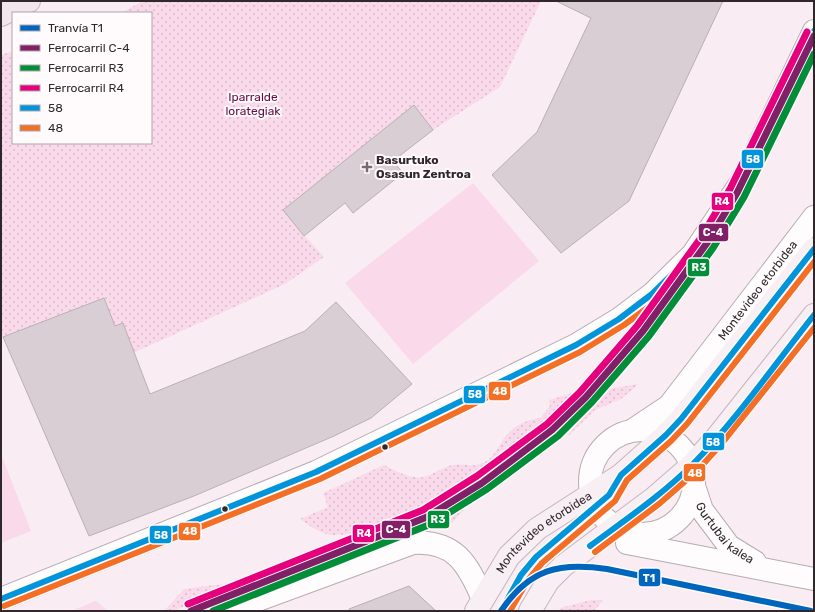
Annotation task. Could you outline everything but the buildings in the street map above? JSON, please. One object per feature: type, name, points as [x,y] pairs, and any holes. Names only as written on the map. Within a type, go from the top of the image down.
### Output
[{"type":"highway","points":[[1,15],[29,1]]},
{"type":"main road","name":"Montevideo etorbidea","points":[[480,605],[509,556],[537,529],[621,475],[666,435],[681,419],[814,249]]},
{"type":"main road","points":[[530,611],[548,582],[563,566],[654,498],[693,476],[717,437],[814,315]]},
{"type":"street","points":[[1,599],[316,472],[576,345],[619,319],[652,294],[694,254],[742,181],[814,31]]},
{"type":"street","name":"Montevideo etorbidea","points":[[591,493],[592,471],[595,460],[604,446],[617,436],[632,430],[669,406],[814,216]]},
{"type":"street","points":[[632,430],[650,430],[666,435]]},
{"type":"street","name":"Gurtubai kalea","points":[[666,435],[682,448],[693,476],[702,510],[729,546],[768,570]]},
{"type":"street","points":[[591,493],[596,506],[604,517],[606,533],[655,533],[674,524],[688,507],[693,476]]},
{"type":"street","name":"Gurtubai kalea","points":[[606,533],[663,549],[814,579]]},
{"type":"street","name":"Gurtubai kalea","points":[[634,533],[663,549]]},
{"type":"street","points":[[228,611],[413,543],[430,542],[443,547],[461,559],[472,572],[480,605]]},
{"type":"green space","name":"Iparralde lorategiak","points":[[143,1],[541,1],[500,87],[433,130],[414,106],[304,235],[324,257],[285,284],[133,353],[123,323],[115,326],[104,298],[1,338],[1,55],[12,51],[12,144],[152,144],[152,12],[123,12]]},
{"type":"green space","points":[[473,183],[539,261],[413,364],[345,283]]},
{"type":"green space","points":[[639,384],[621,399],[595,410],[568,436],[596,391]]},
{"type":"green space","points":[[576,392],[555,423],[520,466],[501,482],[470,503],[452,523],[438,519],[423,518],[394,523],[351,534],[331,535],[317,530],[300,519],[328,507],[323,493],[384,465],[413,477],[424,477],[453,465],[476,465],[483,463],[491,457],[508,433],[513,429],[523,423],[540,418],[550,406],[549,400]]},
{"type":"green space","points":[[1,454],[31,531],[1,543]]},
{"type":"green space","points":[[223,584],[231,588],[173,611],[164,611],[184,589]]},
{"type":"green space","points":[[591,600],[603,600],[594,611],[559,611],[560,608]]},
{"type":"green space","points":[[95,601],[108,611],[72,611]]},
{"type":"tram line","name":"T1","points":[[501,611],[512,597],[534,577],[560,568],[574,567],[607,569],[811,611]]},
{"type":"rail line","name":"R4","points":[[188,604],[423,510],[477,476],[547,424],[580,392],[637,326],[700,239],[730,189],[807,32]]},
{"type":"rail line","name":"C-4","points":[[191,611],[427,517],[482,483],[552,430],[586,397],[643,331],[707,243],[737,193],[814,36]]},
{"type":"rail line","name":"R3","points":[[213,611],[431,524],[487,489],[558,436],[592,402],[649,336],[713,248],[744,197],[814,54]]},
{"type":"transit line","name":"58","points":[[1,599],[316,472],[576,345],[619,319],[652,294],[693,254],[742,181],[814,31]]},
{"type":"transit line","name":"48","points":[[4,606],[320,479],[580,352],[624,325],[658,300],[700,258],[749,184],[814,49]]},
{"type":"transit line","name":"58","points":[[501,611],[521,575],[536,557],[609,495],[621,475],[666,435],[681,419],[814,249]]},
{"type":"transit line","name":"48","points":[[510,611],[528,580],[542,563],[615,501],[627,480],[671,441],[687,424],[814,262]]},
{"type":"transit line","name":"58","points":[[590,546],[656,497],[693,464],[725,429],[814,315]]},
{"type":"transit line","name":"48","points":[[595,552],[659,504],[698,470],[723,442],[814,328]]},
{"type":"place","name":"Basurtuko Osasun Zentroa","points":[[367,167]]}]
